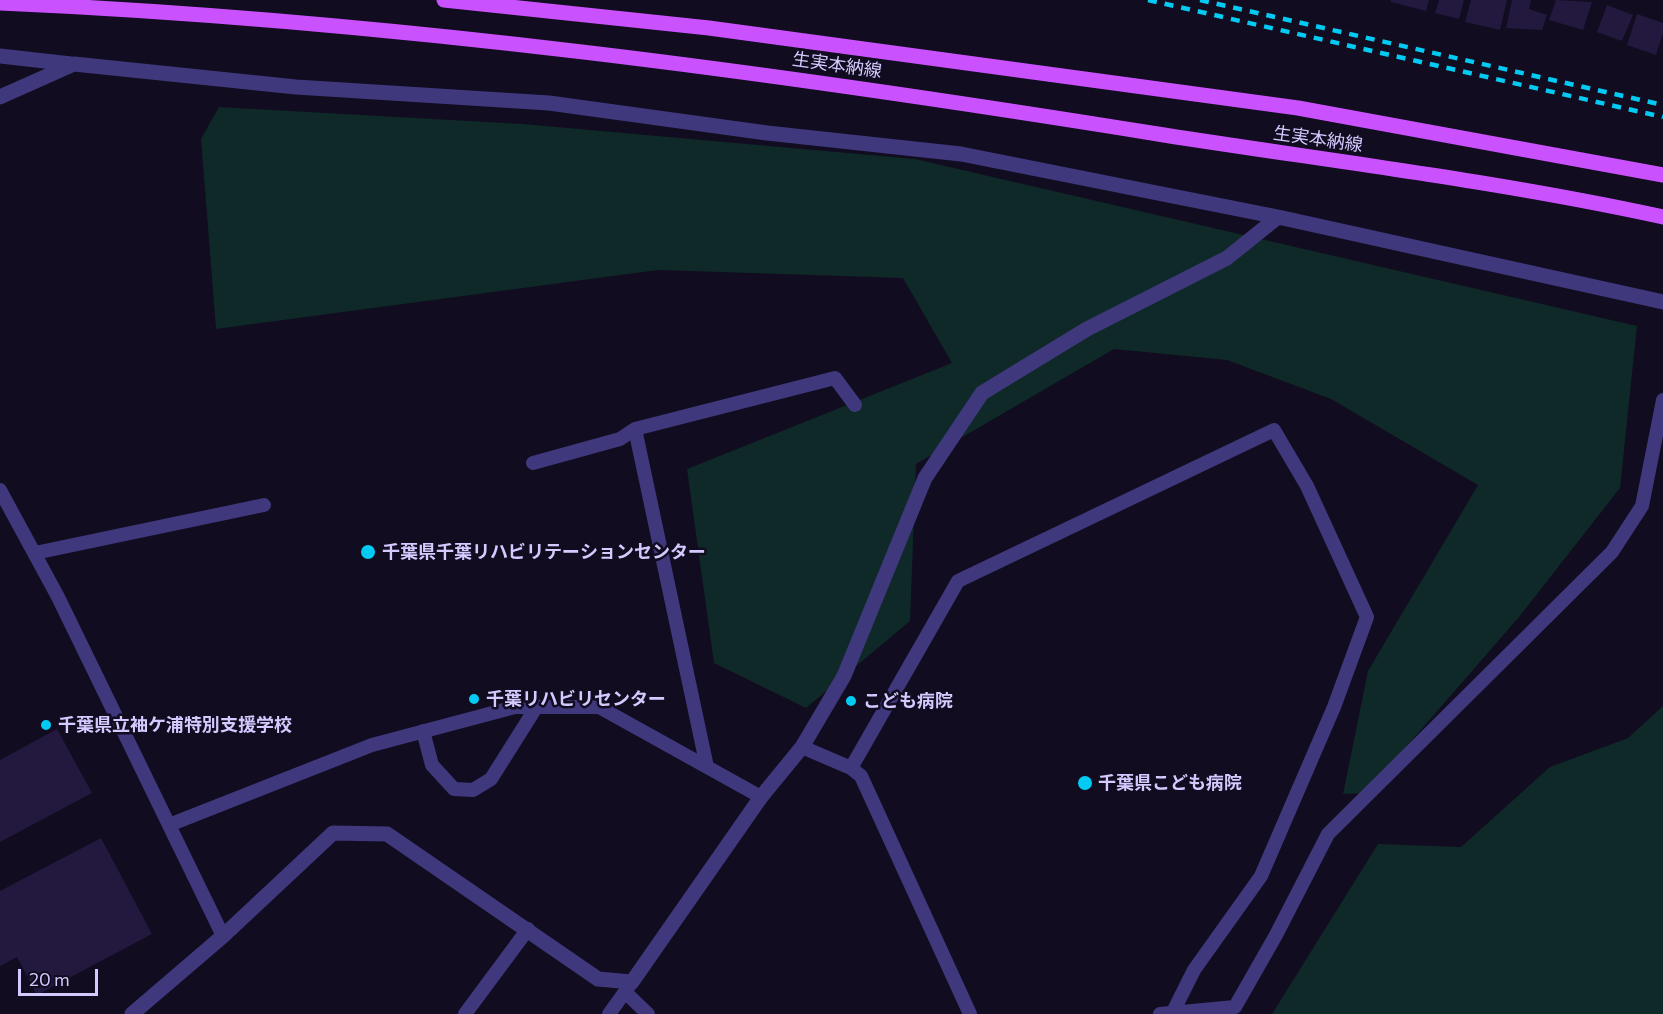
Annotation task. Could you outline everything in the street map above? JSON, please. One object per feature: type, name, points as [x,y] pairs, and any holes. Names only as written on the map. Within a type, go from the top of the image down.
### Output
[{"type":"main road","name":"生実本納線","points":[[444,0],[709,28],[1298,108],[1663,175]]},
{"type":"main road","name":"生実本納線","points":[[0,3],[77,6],[426,34],[630,57],[948,100],[1440,176],[1663,217]]},
{"type":"street","points":[[0,56],[296,87],[549,103],[767,133],[961,154],[1278,217],[1663,302]]},
{"type":"street","points":[[0,97],[74,64]]},
{"type":"street","points":[[132,1014],[223,936],[333,833],[387,834],[598,978],[628,987],[761,796],[802,747],[844,676],[925,478],[982,393],[1087,328],[1227,258],[1278,217]]},
{"type":"lane","points":[[533,462],[620,439],[635,429],[835,378],[855,405]]},
{"type":"lane","points":[[1167,1013],[1235,1007],[1276,935],[1328,834],[1612,552],[1642,506],[1663,400]]},
{"type":"lane","points":[[635,429],[707,767]]},
{"type":"lane","points":[[851,768],[958,581],[1274,430],[1306,486],[1367,617],[1334,707],[1261,876],[1194,970],[1167,1013]]},
{"type":"lane","points":[[0,490],[35,554],[223,936]]},
{"type":"lane","points":[[35,554],[264,505]]},
{"type":"lane","points":[[423,731],[432,765],[454,789],[473,790],[491,779],[537,706]]},
{"type":"lane","points":[[168,825],[372,745],[515,707],[599,707],[761,796]]},
{"type":"lane","points":[[802,747],[851,768],[861,776],[970,1014]]},
{"type":"lane","points":[[465,1014],[528,929]]},
{"type":"lane","points":[[609,1014],[628,987],[648,1014]]},
{"type":"green space","points":[[219,107],[523,124],[915,159],[1637,326],[1620,488],[1519,617],[1366,793],[1343,794],[1368,671],[1478,485],[1331,399],[1227,360],[1114,349],[916,464],[910,621],[806,708],[714,663],[687,469],[952,363],[903,278],[658,270],[216,329],[201,139]]},
{"type":"green space","points":[[1663,706],[1663,1014],[1272,1014],[1378,844],[1461,847],[1550,767],[1628,738]]},
{"type":"building","points":[[1391,0],[1429,0],[1426,11],[1391,2]]},
{"type":"building","points":[[1439,0],[1464,0],[1459,19],[1435,13]]},
{"type":"building","points":[[1471,0],[1507,0],[1500,30],[1465,22]]},
{"type":"building","points":[[1512,0],[1531,0],[1529,9],[1547,15],[1542,30],[1506,28]]},
{"type":"building","points":[[1556,0],[1592,2],[1583,30],[1549,20]]},
{"type":"building","points":[[1607,5],[1633,15],[1622,41],[1597,32]]},
{"type":"building","points":[[1637,14],[1663,23],[1663,33],[1656,55],[1627,45]]},
{"type":"building","points":[[57,729],[92,793],[0,842],[0,760]]},
{"type":"building","points":[[101,838],[152,934],[37,995],[17,957],[0,966],[0,891]]},
{"type":"railway","points":[[1148,0],[1663,117]]},
{"type":"railway","points":[[1200,0],[1663,105]]},
{"type":"place","name":"千葉県千葉リハビリテーションセンター","points":[[368,552]]},
{"type":"place","name":"千葉リハビリセンター","points":[[474,699]]},
{"type":"place","name":"こども病院","points":[[851,701]]},
{"type":"place","name":"千葉県立袖ケ浦特別支援学校","points":[[46,725]]},
{"type":"place","name":"千葉県こども病院","points":[[1085,783]]}]
